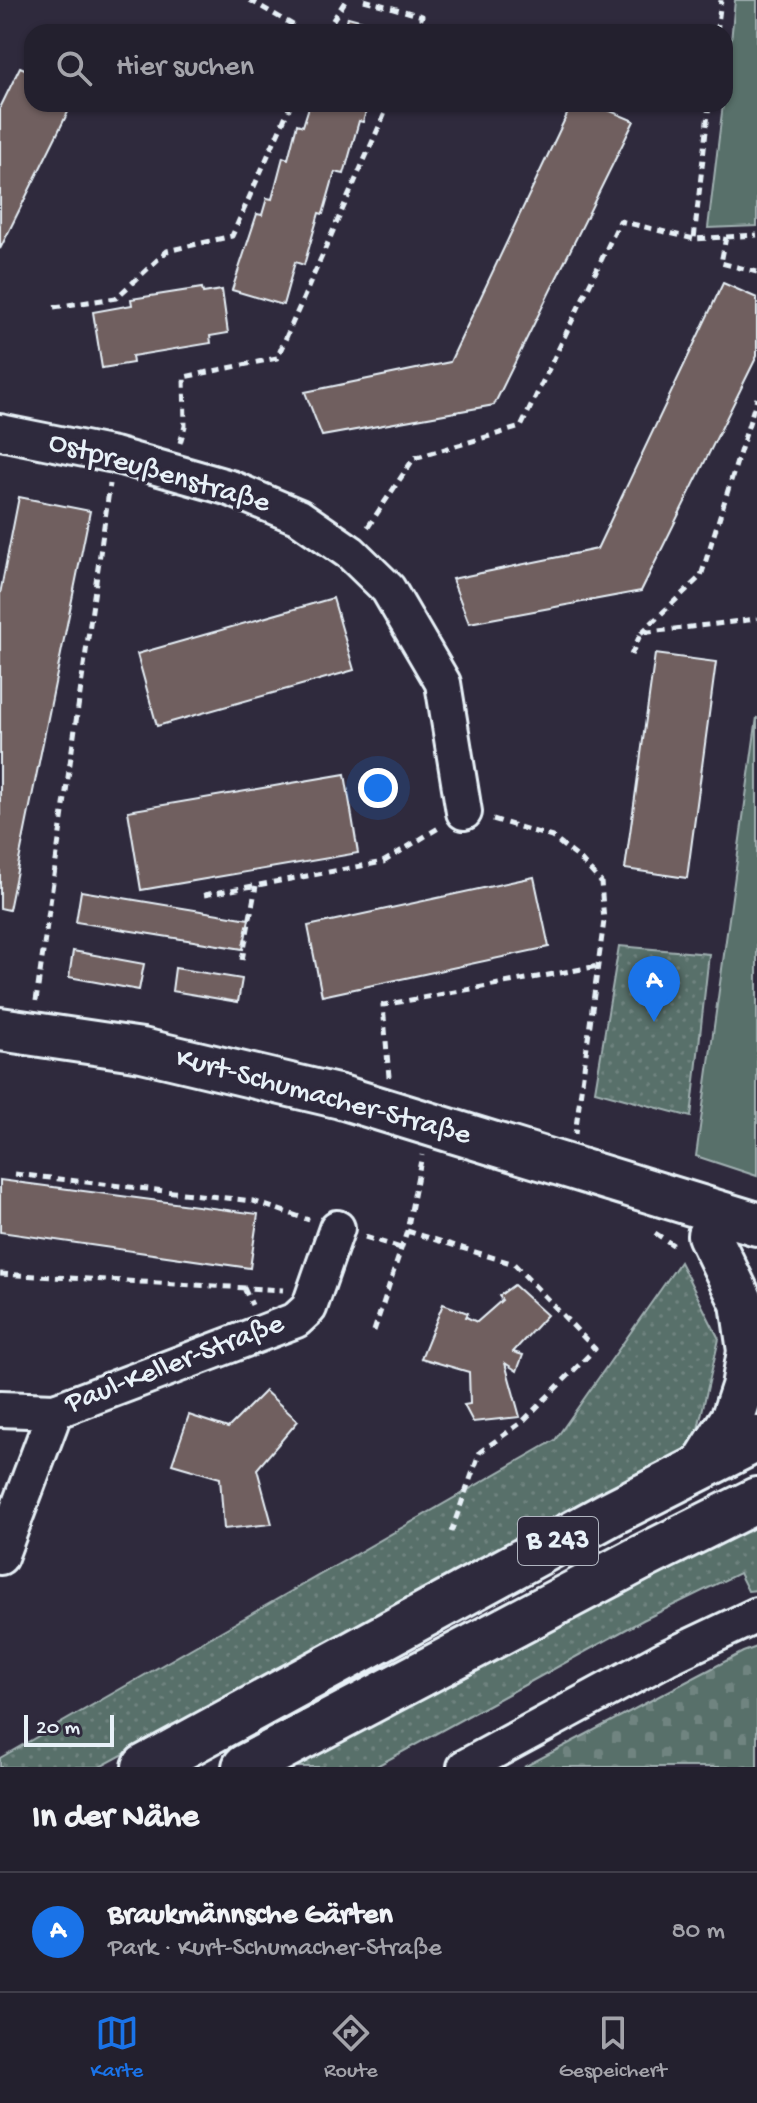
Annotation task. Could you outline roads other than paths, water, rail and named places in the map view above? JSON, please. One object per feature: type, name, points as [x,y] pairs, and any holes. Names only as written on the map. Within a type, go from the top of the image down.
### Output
[{"type":"highway","name":"B 243","points":[[145,1767],[559,1540],[757,1439]]},
{"type":"highway","name":"B 243","points":[[245,1767],[757,1500]]},
{"type":"main road","name":"Kurt-Schumacher-Straße","points":[[0,1029],[154,1053],[378,1107],[757,1224]]},
{"type":"main road","name":"Kurt-Schumacher-Straße","points":[[641,1190],[696,1244],[757,1273]]},
{"type":"main road","points":[[696,1244],[742,1303],[749,1351],[743,1387],[733,1417],[702,1466]]},
{"type":"street","name":"Ostpreußenstraße","points":[[0,432],[114,455],[230,488],[299,517],[351,553],[388,589],[443,683],[464,812]]},
{"type":"street","name":"Paul-Keller-Straße","points":[[0,1409],[55,1411],[296,1320],[309,1308],[337,1228]]},
{"type":"street","points":[[0,1557],[55,1411]]},
{"type":"street","points":[[465,1767],[666,1658],[757,1615]]},
{"type":"place","name":"Braukmännsche Gärten","points":[[654,1022]]}]
